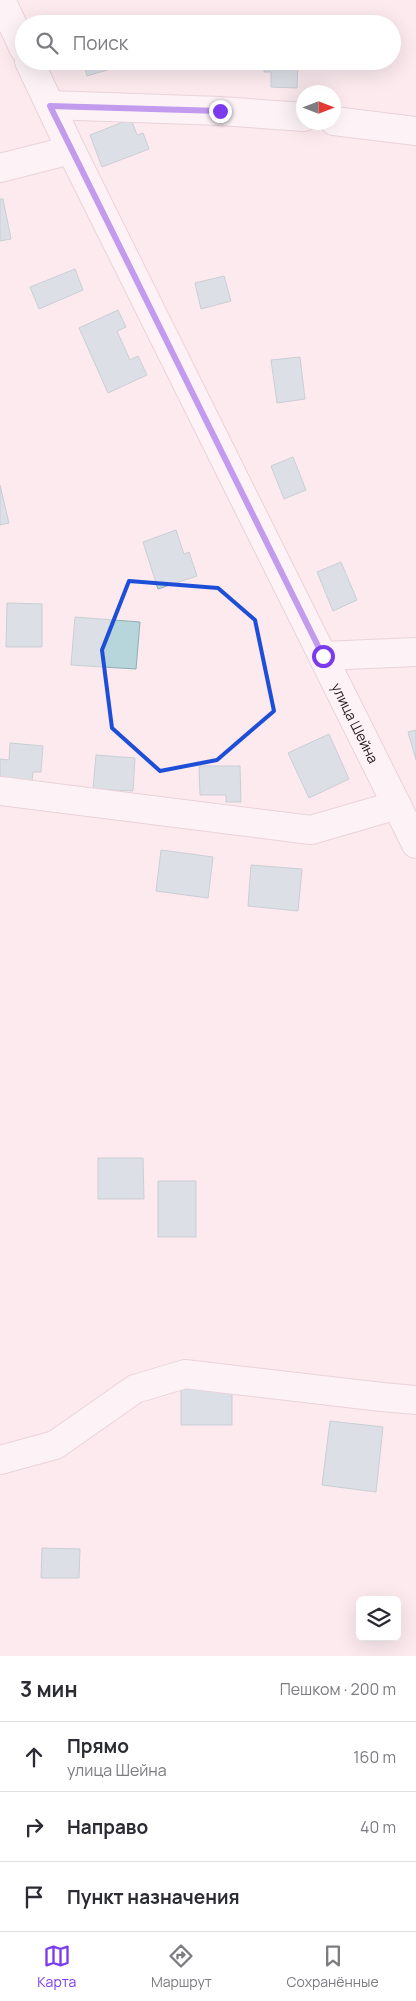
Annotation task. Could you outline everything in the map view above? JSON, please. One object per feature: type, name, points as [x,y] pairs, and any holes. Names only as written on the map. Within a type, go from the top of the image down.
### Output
[{"type":"street","points":[[1,0],[15,30]]},
{"type":"street","name":"улица Шейна","points":[[33,70],[71,150],[416,844]]},
{"type":"street","points":[[50,106],[220,111],[296,116]]},
{"type":"street","points":[[341,122],[416,131]]},
{"type":"street","points":[[0,168],[71,150]]},
{"type":"street","points":[[323,656],[416,652]]},
{"type":"street","points":[[0,791],[310,830],[397,805]]},
{"type":"street","points":[[0,1460],[56,1445],[135,1389],[184,1374],[382,1398],[416,1400]]},
{"type":"highlighted area","points":[[129,581],[218,588],[255,620],[274,711],[217,760],[160,771],[112,728],[102,650]]},
{"type":"building","points":[[85,70],[107,70],[87,76]]},
{"type":"building","points":[[264,70],[298,70],[296,88],[271,87],[271,72],[264,72]]},
{"type":"building","points":[[131,119],[137,135],[143,133],[149,149],[102,167],[90,135]]},
{"type":"building","points":[[0,199],[3,199],[11,239],[0,241]]},
{"type":"building","points":[[75,269],[83,290],[39,309],[30,287]]},
{"type":"building","points":[[224,276],[231,301],[201,309],[195,283]]},
{"type":"building","points":[[118,310],[126,327],[117,331],[130,360],[138,356],[147,375],[108,393],[79,328]]},
{"type":"building","points":[[300,357],[305,399],[277,403],[271,360]]},
{"type":"building","points":[[293,457],[306,490],[284,499],[271,466]]},
{"type":"building","points":[[0,485],[9,523],[0,525]]},
{"type":"building","points":[[176,530],[184,554],[189,552],[197,576],[158,589],[143,542]]},
{"type":"building","points":[[341,562],[357,600],[333,611],[317,572]]},
{"type":"building","points":[[7,603],[42,604],[42,647],[6,647]]},
{"type":"building","points":[[75,617],[140,622],[136,669],[71,665]]},
{"type":"building","points":[[416,730],[416,760],[408,732]]},
{"type":"building","points":[[329,734],[349,779],[309,798],[288,753]]},
{"type":"building","points":[[10,743],[43,746],[41,772],[33,772],[32,781],[0,778],[0,759],[9,760]]},
{"type":"building","points":[[96,755],[135,758],[133,791],[93,789]]},
{"type":"building","points":[[199,766],[240,766],[241,802],[226,802],[226,795],[200,795]]},
{"type":"building","points":[[161,850],[213,857],[208,898],[156,891]]},
{"type":"building","points":[[251,865],[302,869],[298,911],[248,906]]},
{"type":"building","points":[[98,1158],[143,1158],[144,1199],[98,1199]]},
{"type":"building","points":[[158,1181],[196,1181],[196,1237],[158,1237]]},
{"type":"building","points":[[181,1389],[232,1389],[232,1425],[181,1425]]},
{"type":"building","points":[[330,1421],[383,1427],[376,1492],[322,1485]]},
{"type":"building","points":[[42,1548],[80,1549],[79,1578],[41,1578]]},
{"type":"route","points":[[220,111],[50,106],[323,656]]}]
